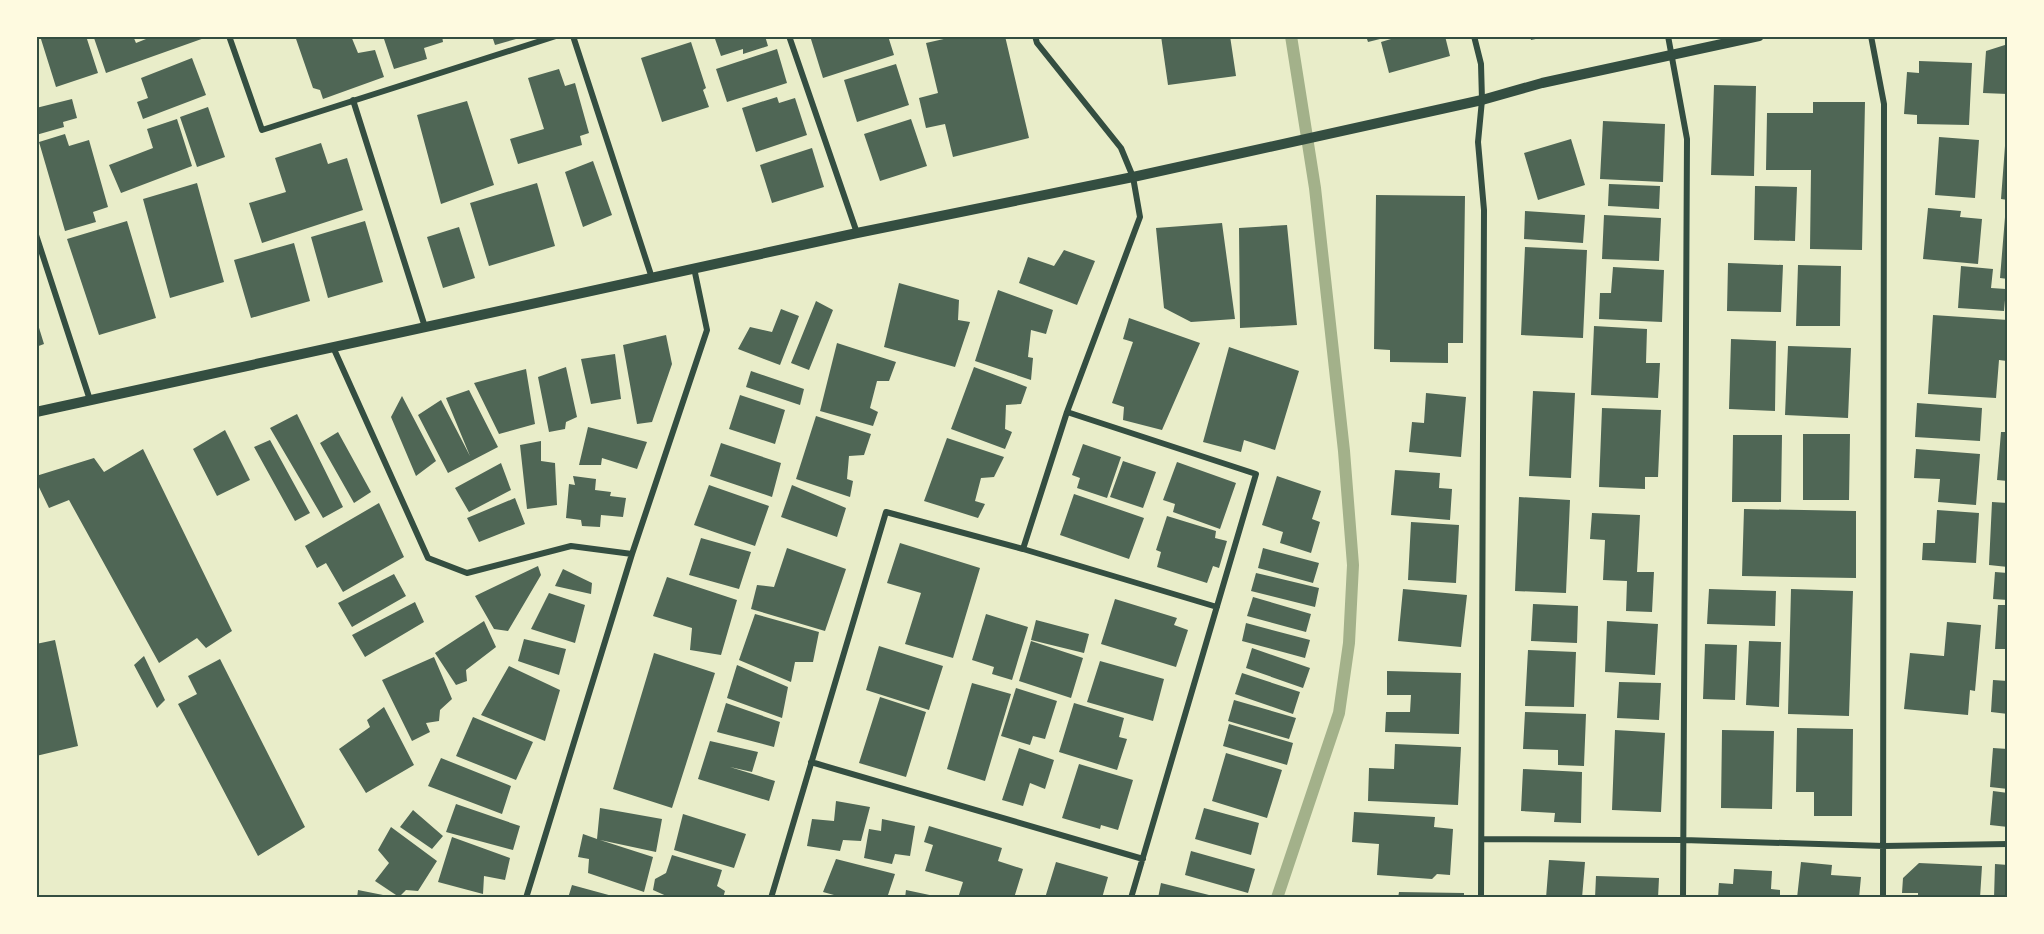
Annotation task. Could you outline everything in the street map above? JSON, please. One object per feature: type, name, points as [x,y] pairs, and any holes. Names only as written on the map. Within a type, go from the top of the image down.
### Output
[{"type":"street","points":[[229,36],[262,130],[556,36]]},
{"type":"street","points":[[573,36],[652,278]]},
{"type":"street","points":[[789,36],[858,233]]},
{"type":"street","points":[[1023,549],[1067,412],[1140,217],[1133,177],[1121,148],[1037,44],[1035,36]]},
{"type":"street","points":[[1474,36],[1481,64],[1482,100],[1478,142],[1484,210],[1481,898]]},
{"type":"street","points":[[1668,36],[1687,139],[1683,898]]},
{"type":"street","points":[[36,412],[694,268],[1133,177],[1482,100],[1542,83],[1759,36]]},
{"type":"street","points":[[1871,36],[1884,104],[1883,898]]},
{"type":"street","points":[[353,100],[425,327]]},
{"type":"street","points":[[36,235],[90,400]]},
{"type":"street","points":[[526,898],[632,554],[707,330],[694,268]]},
{"type":"street","points":[[333,347],[428,558],[467,573],[571,546],[632,554]]},
{"type":"street","points":[[1067,412],[1256,474],[1131,898]]},
{"type":"street","points":[[771,898],[886,512],[1023,549],[1217,607]]},
{"type":"street","points":[[811,762],[1143,859]]},
{"type":"street","points":[[1482,839],[1683,840],[1884,846],[2008,844]]},
{"type":"building","points":[[40,36],[86,36],[98,73],[56,87]]},
{"type":"building","points":[[133,36],[136,43],[146,39],[145,36],[210,36],[106,73],[94,38]]},
{"type":"building","points":[[295,36],[351,36],[358,53],[375,50],[384,77],[323,99],[320,90],[313,88]]},
{"type":"building","points":[[383,36],[442,36],[443,42],[424,48],[427,59],[394,69]]},
{"type":"building","points":[[492,36],[523,36],[523,37],[495,45]]},
{"type":"building","points":[[714,36],[765,36],[768,46],[743,54],[743,49],[721,56]]},
{"type":"building","points":[[810,36],[888,36],[894,55],[823,78]]},
{"type":"building","points":[[957,36],[1005,36],[1029,138],[953,157],[945,124],[926,128],[919,98],[938,93],[926,43]]},
{"type":"building","points":[[1161,36],[1230,36],[1236,76],[1168,85]]},
{"type":"building","points":[[1366,36],[1388,36],[1388,37],[1368,42]]},
{"type":"building","points":[[1401,36],[1445,36],[1450,56],[1389,73],[1381,42]]},
{"type":"building","points":[[1530,36],[1545,36],[1545,37],[1531,40]]},
{"type":"building","points":[[691,42],[706,88],[703,90],[709,107],[662,122],[641,58]]},
{"type":"building","points":[[2008,44],[2008,94],[1983,93],[1986,51]]},
{"type":"building","points":[[777,49],[787,83],[727,102],[716,69]]},
{"type":"building","points":[[192,58],[206,95],[143,119],[137,102],[148,98],[141,78]]},
{"type":"building","points":[[1919,61],[1972,63],[1969,125],[1917,124],[1917,115],[1904,114],[1907,72],[1919,73]]},
{"type":"building","points":[[896,64],[909,105],[857,122],[844,80]]},
{"type":"building","points":[[559,69],[565,86],[575,83],[589,133],[580,136],[582,145],[518,164],[510,139],[544,129],[528,78]]},
{"type":"building","points":[[1714,85],[1756,86],[1754,176],[1711,175]]},
{"type":"building","points":[[777,97],[779,103],[795,98],[807,135],[756,152],[742,108]]},
{"type":"building","points":[[72,99],[77,118],[63,122],[64,127],[36,135],[36,108]]},
{"type":"building","points":[[467,101],[494,185],[441,204],[417,115]]},
{"type":"building","points":[[1813,102],[1865,102],[1862,250],[1810,249],[1811,170],[1766,170],[1767,113],[1813,113]]},
{"type":"building","points":[[208,107],[225,157],[197,167],[180,117]]},
{"type":"building","points":[[177,119],[192,166],[121,193],[109,165],[153,148],[147,129]]},
{"type":"building","points":[[911,119],[927,166],[880,181],[864,134]]},
{"type":"building","points":[[1603,121],[1665,124],[1663,182],[1600,179]]},
{"type":"building","points":[[65,134],[69,146],[89,140],[108,207],[93,212],[96,222],[65,231],[39,142]]},
{"type":"building","points":[[1939,137],[1979,140],[1975,198],[1935,195]]},
{"type":"building","points":[[1571,139],[1585,185],[1538,200],[1524,153]]},
{"type":"building","points":[[321,143],[328,164],[347,158],[363,210],[262,243],[249,203],[286,192],[275,158]]},
{"type":"building","points":[[2005,146],[2008,147],[2008,200],[2001,199]]},
{"type":"building","points":[[812,148],[824,187],[772,203],[760,165]]},
{"type":"building","points":[[593,161],[612,215],[583,227],[565,172]]},
{"type":"building","points":[[197,183],[224,282],[170,298],[143,199]]},
{"type":"building","points":[[537,183],[555,246],[489,266],[470,203]]},
{"type":"building","points":[[1609,184],[1660,186],[1659,209],[1608,206]]},
{"type":"building","points":[[1755,186],[1797,187],[1795,241],[1754,240]]},
{"type":"building","points":[[1376,195],[1465,196],[1463,343],[1448,343],[1448,363],[1390,362],[1390,350],[1374,349]]},
{"type":"building","points":[[2006,205],[2008,205],[2008,279],[2000,278]]},
{"type":"building","points":[[1928,208],[1961,211],[1960,217],[1982,219],[1978,264],[1923,259]]},
{"type":"building","points":[[1525,211],[1585,215],[1583,243],[1524,239]]},
{"type":"building","points":[[1604,215],[1661,218],[1659,261],[1602,259]]},
{"type":"building","points":[[127,221],[156,318],[99,335],[67,239]]},
{"type":"building","points":[[365,221],[383,282],[328,298],[311,237]]},
{"type":"building","points":[[1222,223],[1235,319],[1191,322],[1164,308],[1156,228]]},
{"type":"building","points":[[1287,225],[1297,325],[1240,328],[1239,228]]},
{"type":"building","points":[[459,227],[475,278],[443,288],[427,237]]},
{"type":"building","points":[[294,243],[310,301],[251,318],[234,260]]},
{"type":"building","points":[[1525,247],[1587,250],[1583,338],[1521,335]]},
{"type":"building","points":[[1064,250],[1095,261],[1077,305],[1019,283],[1028,257],[1054,266]]},
{"type":"building","points":[[1728,263],[1783,265],[1781,312],[1727,311]]},
{"type":"building","points":[[1798,265],[1841,266],[1840,326],[1796,326]]},
{"type":"building","points":[[1961,266],[1993,269],[1991,288],[2006,289],[2004,311],[1958,308]]},
{"type":"building","points":[[1613,267],[1664,270],[1662,322],[1599,319],[1600,293],[1611,293]]},
{"type":"building","points":[[899,283],[959,300],[958,320],[970,322],[955,367],[884,347]]},
{"type":"building","points":[[998,290],[1053,310],[1046,334],[1031,330],[1028,357],[1033,358],[1031,380],[975,361]]},
{"type":"building","points":[[816,301],[833,310],[809,370],[791,363]]},
{"type":"building","points":[[781,309],[799,316],[780,365],[738,349],[750,327],[772,332]]},
{"type":"building","points":[[1933,315],[2008,320],[2007,361],[1999,360],[1996,398],[1928,394]]},
{"type":"building","points":[[36,318],[44,344],[36,347]]},
{"type":"building","points":[[1129,318],[1200,343],[1162,430],[1123,420],[1124,407],[1112,403],[1133,342],[1123,339]]},
{"type":"building","points":[[1594,326],[1647,329],[1646,363],[1660,363],[1658,398],[1591,395]]},
{"type":"building","points":[[666,335],[672,364],[652,422],[637,424],[623,345]]},
{"type":"building","points":[[1731,339],[1776,341],[1775,411],[1729,409]]},
{"type":"building","points":[[837,343],[896,362],[889,381],[877,381],[870,408],[878,412],[873,426],[820,411]]},
{"type":"building","points":[[1788,346],[1851,348],[1848,418],[1785,415]]},
{"type":"building","points":[[1229,347],[1299,371],[1275,450],[1244,440],[1241,452],[1203,442]]},
{"type":"building","points":[[615,354],[621,399],[591,404],[581,359]]},
{"type":"building","points":[[566,367],[577,417],[566,422],[565,429],[549,432],[538,377]]},
{"type":"building","points":[[974,367],[1027,387],[1021,404],[1006,405],[1005,429],[1012,432],[1005,449],[951,429]]},
{"type":"building","points":[[526,369],[535,424],[499,434],[474,383]]},
{"type":"building","points":[[751,371],[804,389],[800,405],[746,387]]},
{"type":"building","points":[[469,390],[498,447],[448,473],[418,415],[441,400],[470,456],[446,398]]},
{"type":"building","points":[[1533,391],[1575,393],[1571,478],[1529,476]]},
{"type":"building","points":[[1426,393],[1466,397],[1461,457],[1409,452],[1412,422],[1424,423]]},
{"type":"building","points":[[740,395],[785,410],[775,444],[729,429]]},
{"type":"building","points":[[402,396],[436,461],[416,476],[391,417]]},
{"type":"building","points":[[1917,403],[1982,408],[1980,441],[1915,437]]},
{"type":"building","points":[[1602,408],[1661,410],[1658,477],[1645,477],[1645,489],[1599,487]]},
{"type":"building","points":[[297,414],[343,507],[323,518],[270,428]]},
{"type":"building","points":[[816,416],[871,434],[864,455],[849,456],[847,479],[853,481],[850,497],[796,479]]},
{"type":"building","points":[[588,427],[647,442],[637,469],[602,458],[601,465],[579,465]]},
{"type":"building","points":[[225,430],[250,480],[217,496],[193,449]]},
{"type":"building","points":[[338,432],[371,492],[354,503],[320,443]]},
{"type":"building","points":[[2001,432],[2008,432],[2008,481],[1997,480]]},
{"type":"building","points":[[1803,434],[1850,434],[1849,500],[1803,500]]},
{"type":"building","points":[[1733,435],[1782,435],[1781,502],[1732,502]]},
{"type":"building","points":[[947,438],[1004,457],[994,477],[981,478],[975,501],[985,504],[978,518],[924,501]]},
{"type":"building","points":[[270,440],[310,513],[295,521],[254,447]]},
{"type":"building","points":[[541,441],[541,461],[555,463],[557,505],[527,509],[520,445]]},
{"type":"building","points":[[721,443],[781,463],[772,497],[710,476]]},
{"type":"building","points":[[1083,444],[1121,457],[1107,498],[1077,488],[1080,478],[1072,475]]},
{"type":"building","points":[[143,449],[232,631],[206,648],[197,638],[159,663],[69,500],[49,508],[36,481],[36,476],[94,458],[104,472]]},
{"type":"building","points":[[1916,449],[1980,454],[1976,505],[1938,502],[1940,479],[1914,478]]},
{"type":"building","points":[[1123,461],[1156,472],[1143,508],[1110,497]]},
{"type":"building","points":[[1177,462],[1236,483],[1220,529],[1173,512],[1175,504],[1163,500]]},
{"type":"building","points":[[501,463],[511,490],[469,512],[455,488]]},
{"type":"building","points":[[1395,470],[1440,473],[1439,488],[1452,489],[1450,520],[1391,515]]},
{"type":"building","points":[[573,476],[596,479],[595,490],[611,492],[610,496],[626,498],[623,517],[601,515],[600,527],[582,526],[581,520],[566,518],[569,484],[575,485]]},
{"type":"building","points":[[1277,476],[1321,491],[1312,519],[1320,522],[1311,553],[1280,543],[1283,532],[1262,525]]},
{"type":"building","points":[[709,485],[769,506],[755,546],[694,525]]},
{"type":"building","points":[[792,485],[846,508],[837,537],[781,517]]},
{"type":"building","points":[[1074,494],[1144,518],[1129,559],[1060,535]]},
{"type":"building","points":[[1519,497],[1570,500],[1566,593],[1515,591]]},
{"type":"building","points":[[515,498],[525,524],[479,542],[467,518]]},
{"type":"building","points":[[1992,502],[2008,503],[2008,567],[1989,565]]},
{"type":"building","points":[[379,503],[404,557],[343,592],[326,563],[317,568],[305,546]]},
{"type":"building","points":[[1744,509],[1856,511],[1856,578],[1742,576]]},
{"type":"building","points":[[1937,510],[1979,513],[1976,563],[1922,560],[1923,543],[1935,543]]},
{"type":"building","points":[[1592,513],[1640,515],[1637,572],[1654,572],[1652,612],[1626,611],[1627,581],[1603,580],[1605,540],[1590,539]]},
{"type":"building","points":[[1167,516],[1216,531],[1215,538],[1227,541],[1219,568],[1213,566],[1207,583],[1157,567],[1161,552],[1156,550]]},
{"type":"building","points":[[1411,522],[1459,525],[1456,583],[1408,580]]},
{"type":"building","points":[[701,538],[751,552],[739,589],[689,575]]},
{"type":"building","points":[[900,543],[980,568],[953,658],[905,644],[921,593],[887,583]]},
{"type":"building","points":[[787,548],[846,569],[825,631],[751,609],[757,585],[774,587]]},
{"type":"building","points":[[1263,548],[1319,563],[1313,583],[1258,568]]},
{"type":"building","points":[[538,566],[541,575],[508,631],[494,629],[475,596]]},
{"type":"building","points":[[563,569],[592,583],[591,594],[555,586]]},
{"type":"building","points":[[1995,572],[2008,573],[2008,600],[1993,599]]},
{"type":"building","points":[[1256,573],[1319,588],[1315,607],[1251,591]]},
{"type":"building","points":[[394,574],[406,596],[352,627],[338,603]]},
{"type":"building","points":[[667,577],[737,600],[721,655],[690,650],[692,628],[653,616]]},
{"type":"building","points":[[1403,589],[1467,595],[1461,647],[1398,641]]},
{"type":"building","points":[[1709,589],[1776,591],[1775,626],[1707,624]]},
{"type":"building","points":[[1791,589],[1853,591],[1849,716],[1788,714]]},
{"type":"building","points":[[549,593],[585,605],[575,643],[531,629]]},
{"type":"building","points":[[1253,597],[1311,614],[1306,632],[1247,616]]},
{"type":"building","points":[[1115,599],[1177,618],[1174,625],[1188,630],[1176,667],[1101,644]]},
{"type":"building","points":[[415,602],[424,622],[365,657],[352,635]]},
{"type":"building","points":[[1533,604],[1578,606],[1577,643],[1531,641]]},
{"type":"building","points":[[1998,605],[2008,605],[2008,649],[1995,649]]},
{"type":"building","points":[[755,614],[819,632],[813,662],[795,662],[791,682],[739,660]]},
{"type":"building","points":[[986,614],[1028,627],[1012,680],[992,674],[994,667],[972,660]]},
{"type":"building","points":[[1036,620],[1089,634],[1084,653],[1031,640]]},
{"type":"building","points":[[484,621],[496,647],[466,670],[467,681],[456,685],[435,653]]},
{"type":"building","points":[[1607,621],[1658,624],[1655,675],[1605,672]]},
{"type":"building","points":[[1947,622],[1981,625],[1975,691],[1970,690],[1968,715],[1904,709],[1910,653],[1944,656]]},
{"type":"building","points":[[1246,623],[1310,640],[1305,658],[1242,641]]},
{"type":"building","points":[[524,639],[566,649],[559,675],[518,661]]},
{"type":"building","points":[[55,640],[78,746],[36,756],[36,644]]},
{"type":"building","points":[[1031,641],[1083,658],[1071,698],[1019,681]]},
{"type":"building","points":[[1749,641],[1781,642],[1779,707],[1746,705]]},
{"type":"building","points":[[1705,644],[1737,645],[1735,700],[1703,699]]},
{"type":"building","points":[[879,646],[943,666],[929,710],[866,690]]},
{"type":"building","points":[[1252,648],[1310,668],[1303,688],[1246,668]]},
{"type":"building","points":[[1528,650],[1576,652],[1574,707],[1525,706]]},
{"type":"building","points":[[654,653],[715,673],[672,808],[613,789]]},
{"type":"building","points":[[144,656],[165,700],[157,708],[134,665]]},
{"type":"building","points":[[434,657],[452,699],[440,710],[439,721],[426,723],[430,732],[412,741],[382,680]]},
{"type":"building","points":[[220,659],[305,827],[258,856],[178,704],[197,694],[188,676]]},
{"type":"building","points":[[1100,661],[1164,679],[1153,721],[1087,702]]},
{"type":"building","points":[[737,665],[788,687],[782,718],[727,698]]},
{"type":"building","points":[[509,666],[560,690],[545,741],[481,715]]},
{"type":"building","points":[[1387,671],[1461,673],[1459,734],[1385,732],[1386,712],[1410,712],[1411,695],[1387,695]]},
{"type":"building","points":[[1242,673],[1300,692],[1293,714],[1235,694]]},
{"type":"building","points":[[1993,680],[2008,681],[2008,714],[1991,712]]},
{"type":"building","points":[[1619,682],[1661,683],[1659,720],[1617,718]]},
{"type":"building","points":[[972,683],[1011,694],[985,781],[947,769]]},
{"type":"building","points":[[1016,688],[1057,701],[1045,739],[1033,736],[1030,745],[1001,736]]},
{"type":"building","points":[[880,697],[926,712],[906,777],[859,763]]},
{"type":"building","points":[[1234,700],[1296,718],[1289,739],[1228,721]]},
{"type":"building","points":[[726,703],[780,722],[774,747],[717,732]]},
{"type":"building","points":[[1074,703],[1124,718],[1119,737],[1127,739],[1117,770],[1059,752]]},
{"type":"building","points":[[384,707],[414,765],[366,793],[339,749],[370,727],[367,720]]},
{"type":"building","points":[[1525,712],[1586,714],[1584,766],[1558,765],[1558,750],[1523,749]]},
{"type":"building","points":[[473,717],[533,742],[516,780],[456,756]]},
{"type":"building","points":[[1229,724],[1293,743],[1287,765],[1223,746]]},
{"type":"building","points":[[1797,728],[1853,729],[1852,816],[1814,816],[1814,792],[1796,792]]},
{"type":"building","points":[[1615,730],[1665,733],[1661,812],[1612,810]]},
{"type":"building","points":[[1722,730],[1774,731],[1772,809],[1721,808]]},
{"type":"building","points":[[710,741],[758,752],[752,772],[730,767],[775,781],[769,801],[698,779]]},
{"type":"building","points":[[1395,744],[1461,747],[1458,805],[1368,801],[1369,768],[1394,769]]},
{"type":"building","points":[[1019,748],[1054,760],[1045,789],[1030,783],[1023,806],[1002,800]]},
{"type":"building","points":[[1993,748],[2008,749],[2008,789],[1990,787]]},
{"type":"building","points":[[1226,753],[1282,770],[1267,818],[1212,801]]},
{"type":"building","points":[[441,758],[511,786],[502,814],[428,786]]},
{"type":"building","points":[[1079,764],[1133,780],[1118,830],[1101,825],[1100,829],[1062,818]]},
{"type":"building","points":[[1523,769],[1582,772],[1581,823],[1554,822],[1555,813],[1521,811]]},
{"type":"building","points":[[1993,791],[2008,793],[2008,827],[1990,825]]},
{"type":"building","points":[[836,801],[870,807],[861,841],[843,840],[840,851],[807,846],[812,819],[834,821]]},
{"type":"building","points":[[456,804],[520,826],[513,850],[446,832]]},
{"type":"building","points":[[600,808],[662,819],[656,852],[600,840],[653,857],[644,892],[588,873],[589,859],[578,857],[583,834],[597,839]]},
{"type":"building","points":[[1204,808],[1259,823],[1251,855],[1195,839]]},
{"type":"building","points":[[413,810],[443,836],[432,849],[400,827]]},
{"type":"building","points":[[1354,812],[1435,817],[1434,827],[1453,829],[1450,875],[1437,874],[1432,879],[1377,875],[1379,844],[1352,842]]},
{"type":"building","points":[[683,814],[746,834],[734,868],[674,850]]},
{"type":"building","points":[[882,819],[915,826],[910,856],[895,854],[892,864],[864,858],[869,829],[881,831]]},
{"type":"building","points":[[929,826],[1002,848],[998,861],[1023,869],[1014,898],[958,898],[963,882],[925,871],[933,845],[924,842]]},
{"type":"building","points":[[391,827],[437,861],[418,891],[406,890],[399,897],[375,881],[389,863],[378,850]]},
{"type":"building","points":[[452,837],[510,858],[505,880],[484,876],[483,894],[438,882]]},
{"type":"building","points":[[1191,851],[1255,869],[1248,893],[1185,875]]},
{"type":"building","points":[[672,855],[722,870],[717,886],[725,891],[723,898],[671,898],[653,890],[655,879],[666,873]]},
{"type":"building","points":[[836,859],[895,874],[887,898],[845,898],[823,892]]},
{"type":"building","points":[[1549,860],[1585,862],[1582,898],[1546,898]]},
{"type":"building","points":[[1056,862],[1108,877],[1102,898],[1045,898]]},
{"type":"building","points":[[1801,862],[1832,865],[1831,875],[1861,877],[1859,898],[1797,898]]},
{"type":"building","points":[[1919,863],[1982,866],[1980,898],[1918,898],[1918,893],[1902,893],[1903,878]]},
{"type":"building","points":[[1995,864],[2008,865],[2008,898],[1994,898]]},
{"type":"building","points":[[1734,869],[1772,871],[1771,889],[1780,890],[1780,898],[1718,898],[1719,883],[1733,884]]},
{"type":"building","points":[[1596,876],[1659,878],[1658,898],[1595,898]]},
{"type":"building","points":[[1161,883],[1217,897],[1217,898],[1158,898]]},
{"type":"building","points":[[572,885],[616,897],[616,898],[568,898]]},
{"type":"building","points":[[358,890],[383,895],[383,898],[357,898]]},
{"type":"building","points":[[906,890],[939,897],[939,898],[905,898]]},
{"type":"building","points":[[1399,892],[1464,893],[1464,898],[1398,898]]},
{"type":"waterway","points":[[1277,898],[1339,713],[1349,643],[1353,565],[1344,451],[1315,188],[1291,36]]}]
